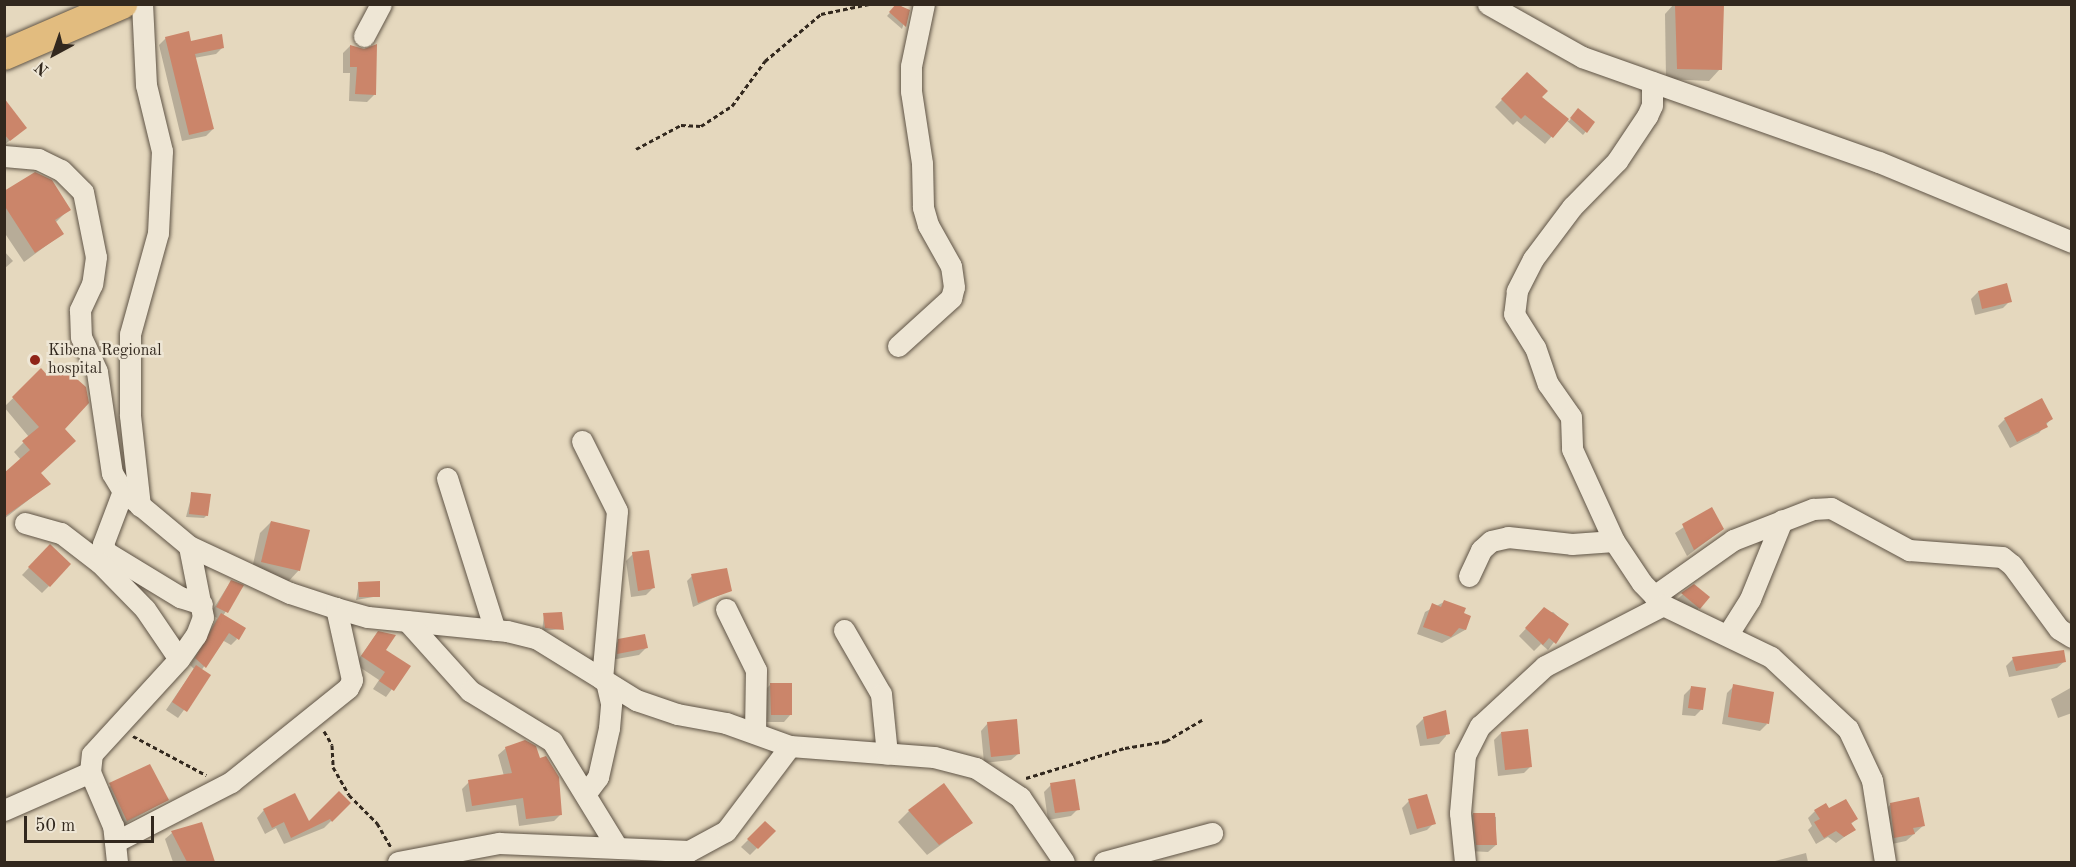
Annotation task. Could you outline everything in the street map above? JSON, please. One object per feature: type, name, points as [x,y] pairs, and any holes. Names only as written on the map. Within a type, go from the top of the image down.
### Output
[{"type":"highway","points":[[4,55],[122,4]]},
{"type":"street","points":[[140,507],[132,450],[130,334],[158,233],[162,151],[146,85],[142,4]]},
{"type":"street","points":[[364,36],[381,4]]},
{"type":"street","points":[[898,346],[951,298],[954,287],[951,266],[928,225],[923,207],[921,154],[911,91],[911,66],[924,4]]},
{"type":"street","points":[[1488,4],[1582,57],[1880,162],[2072,242]]},
{"type":"street","points":[[1652,82],[1652,105],[1643,123],[1617,162],[1549,236],[1526,272],[1515,305],[1517,322],[1535,347],[1548,384],[1571,417],[1572,449],[1614,541],[1659,600],[1757,648],[1784,668],[1835,714],[1858,744],[1872,780],[1885,862]]},
{"type":"street","points":[[4,156],[39,159],[61,170],[83,192],[96,257],[92,284],[80,310],[81,337],[97,372],[112,473],[123,491],[189,546],[290,593],[336,608],[407,621],[495,630],[536,638],[604,681],[646,704],[755,733],[790,746],[953,761],[976,768],[1001,782],[1020,797],[1064,862]]},
{"type":"street","points":[[582,441],[617,511],[604,681],[611,703],[609,728],[598,777],[586,793]]},
{"type":"street","points":[[447,478],[495,630]]},
{"type":"street","points":[[123,491],[103,544],[106,552],[180,597],[202,604]]},
{"type":"street","points":[[1465,862],[1460,813],[1465,755],[1480,726],[1545,666],[1659,600],[1733,540],[1782,520],[1813,509],[1831,508],[1909,550],[2002,557],[2012,564],[2059,629],[2072,638]]},
{"type":"street","points":[[1728,634],[1750,599],[1782,520]]},
{"type":"street","points":[[25,524],[61,533],[100,563],[145,609],[179,659]]},
{"type":"street","points":[[1469,576],[1481,550],[1491,541],[1509,537],[1582,544],[1614,541]]},
{"type":"street","points":[[189,546],[202,604],[200,626],[179,659],[112,729],[92,754],[90,772],[113,826],[116,852],[220,788],[340,695],[352,680],[336,608]]},
{"type":"street","points":[[726,609],[756,670],[755,733]]},
{"type":"street","points":[[407,621],[470,691],[552,741],[586,793],[617,847]]},
{"type":"street","points":[[844,630],[881,694],[887,754]]},
{"type":"street","points":[[396,858],[499,843],[689,851],[726,831],[790,746]]},
{"type":"street","points":[[4,810],[90,772]]},
{"type":"street","points":[[1104,862],[1212,833]]},
{"type":"path","points":[[636,149],[681,124],[701,126],[732,106],[765,61],[821,14],[869,4]]},
{"type":"path","points":[[315,714],[332,745],[333,767],[349,795],[377,823],[396,858]]},
{"type":"path","points":[[1001,782],[1039,777],[1125,748],[1166,741],[1202,720]]},
{"type":"path","points":[[112,729],[138,738],[198,768],[220,788]]},
{"type":"building","points":[[896,4],[910,10],[906,27],[889,12]]},
{"type":"building","points":[[1675,4],[1724,4],[1722,70],[1677,69]]},
{"type":"building","points":[[189,31],[191,41],[222,34],[224,48],[195,54],[214,129],[189,135],[165,37]]},
{"type":"building","points":[[377,44],[376,95],[355,94],[357,67],[350,67],[350,45],[364,49]]},
{"type":"building","points":[[1527,72],[1548,91],[1542,97],[1569,119],[1553,138],[1525,115],[1521,119],[1501,99]]},
{"type":"building","points":[[4,98],[27,128],[10,141],[4,134]]},
{"type":"building","points":[[1578,108],[1595,122],[1587,133],[1570,118]]},
{"type":"building","points":[[35,172],[52,180],[71,210],[55,220],[64,234],[35,253],[4,205],[4,191]]},
{"type":"building","points":[[2007,283],[2012,302],[1982,309],[1978,291]]},
{"type":"building","points":[[60,364],[86,387],[89,403],[65,429],[76,441],[41,473],[51,484],[4,517],[4,473],[30,450],[22,441],[39,427],[12,397],[41,368],[48,376]]},
{"type":"building","points":[[2042,398],[2053,419],[2046,423],[2048,427],[2017,442],[2004,418]]},
{"type":"building","points":[[191,492],[211,494],[208,516],[189,514]]},
{"type":"building","points":[[1712,507],[1724,529],[1694,550],[1682,524]]},
{"type":"building","points":[[271,521],[310,530],[300,571],[261,562]]},
{"type":"building","points":[[50,544],[71,564],[50,587],[28,567]]},
{"type":"building","points":[[649,550],[655,588],[638,591],[632,552]]},
{"type":"building","points":[[727,568],[732,591],[698,603],[691,574]]},
{"type":"building","points":[[231,580],[244,585],[228,613],[216,607]]},
{"type":"building","points":[[380,581],[380,597],[359,597],[358,582]]},
{"type":"building","points":[[1694,584],[1710,597],[1700,609],[1681,593]]},
{"type":"building","points":[[1444,600],[1466,608],[1464,613],[1471,616],[1466,630],[1459,628],[1451,637],[1423,627],[1432,603],[1441,607]]},
{"type":"building","points":[[1544,607],[1569,624],[1556,644],[1549,638],[1543,645],[1525,628]]},
{"type":"building","points":[[562,612],[564,630],[545,628],[543,613]]},
{"type":"building","points":[[221,613],[246,628],[239,640],[229,633],[206,668],[195,658]]},
{"type":"building","points":[[378,631],[396,635],[386,650],[411,666],[394,691],[379,681],[385,672],[361,656]]},
{"type":"building","points":[[645,634],[648,648],[617,654],[618,639]]},
{"type":"building","points":[[2064,650],[2066,662],[2016,671],[2012,657]]},
{"type":"building","points":[[196,665],[211,675],[187,712],[172,702]]},
{"type":"building","points":[[770,683],[792,683],[792,715],[771,715]]},
{"type":"building","points":[[1733,684],[1774,692],[1769,724],[1728,717]]},
{"type":"building","points":[[1691,686],[1706,688],[1703,710],[1688,708]]},
{"type":"building","points":[[1446,710],[1450,734],[1427,739],[1423,717]]},
{"type":"building","points":[[1017,719],[1020,754],[991,757],[987,722]]},
{"type":"building","points":[[1528,729],[1532,767],[1505,770],[1501,732]]},
{"type":"building","points":[[525,740],[536,746],[540,758],[546,756],[559,777],[562,815],[526,819],[523,798],[472,806],[468,780],[512,773],[505,747]]},
{"type":"building","points":[[150,764],[169,800],[127,821],[109,783]]},
{"type":"building","points":[[1075,779],[1080,810],[1055,813],[1050,783]]},
{"type":"building","points":[[944,783],[973,823],[939,845],[908,810]]},
{"type":"building","points":[[339,791],[351,803],[332,822],[330,819],[291,838],[284,822],[272,828],[263,809],[295,793],[309,821]]},
{"type":"building","points":[[1427,794],[1436,824],[1417,829],[1408,799]]},
{"type":"building","points":[[1919,797],[1925,826],[1913,828],[1915,834],[1894,838],[1890,803]]},
{"type":"building","points":[[1846,799],[1858,819],[1851,823],[1856,830],[1844,837],[1836,831],[1824,838],[1814,822],[1820,819],[1814,810],[1826,803],[1829,808]]},
{"type":"building","points":[[1473,813],[1495,813],[1497,845],[1476,845]]},
{"type":"building","points":[[765,821],[776,831],[758,849],[747,839]]},
{"type":"building","points":[[202,822],[215,862],[187,862],[171,831]]},
{"type":"place","name":"Kibena Regional hospital","points":[[35,360]]}]
